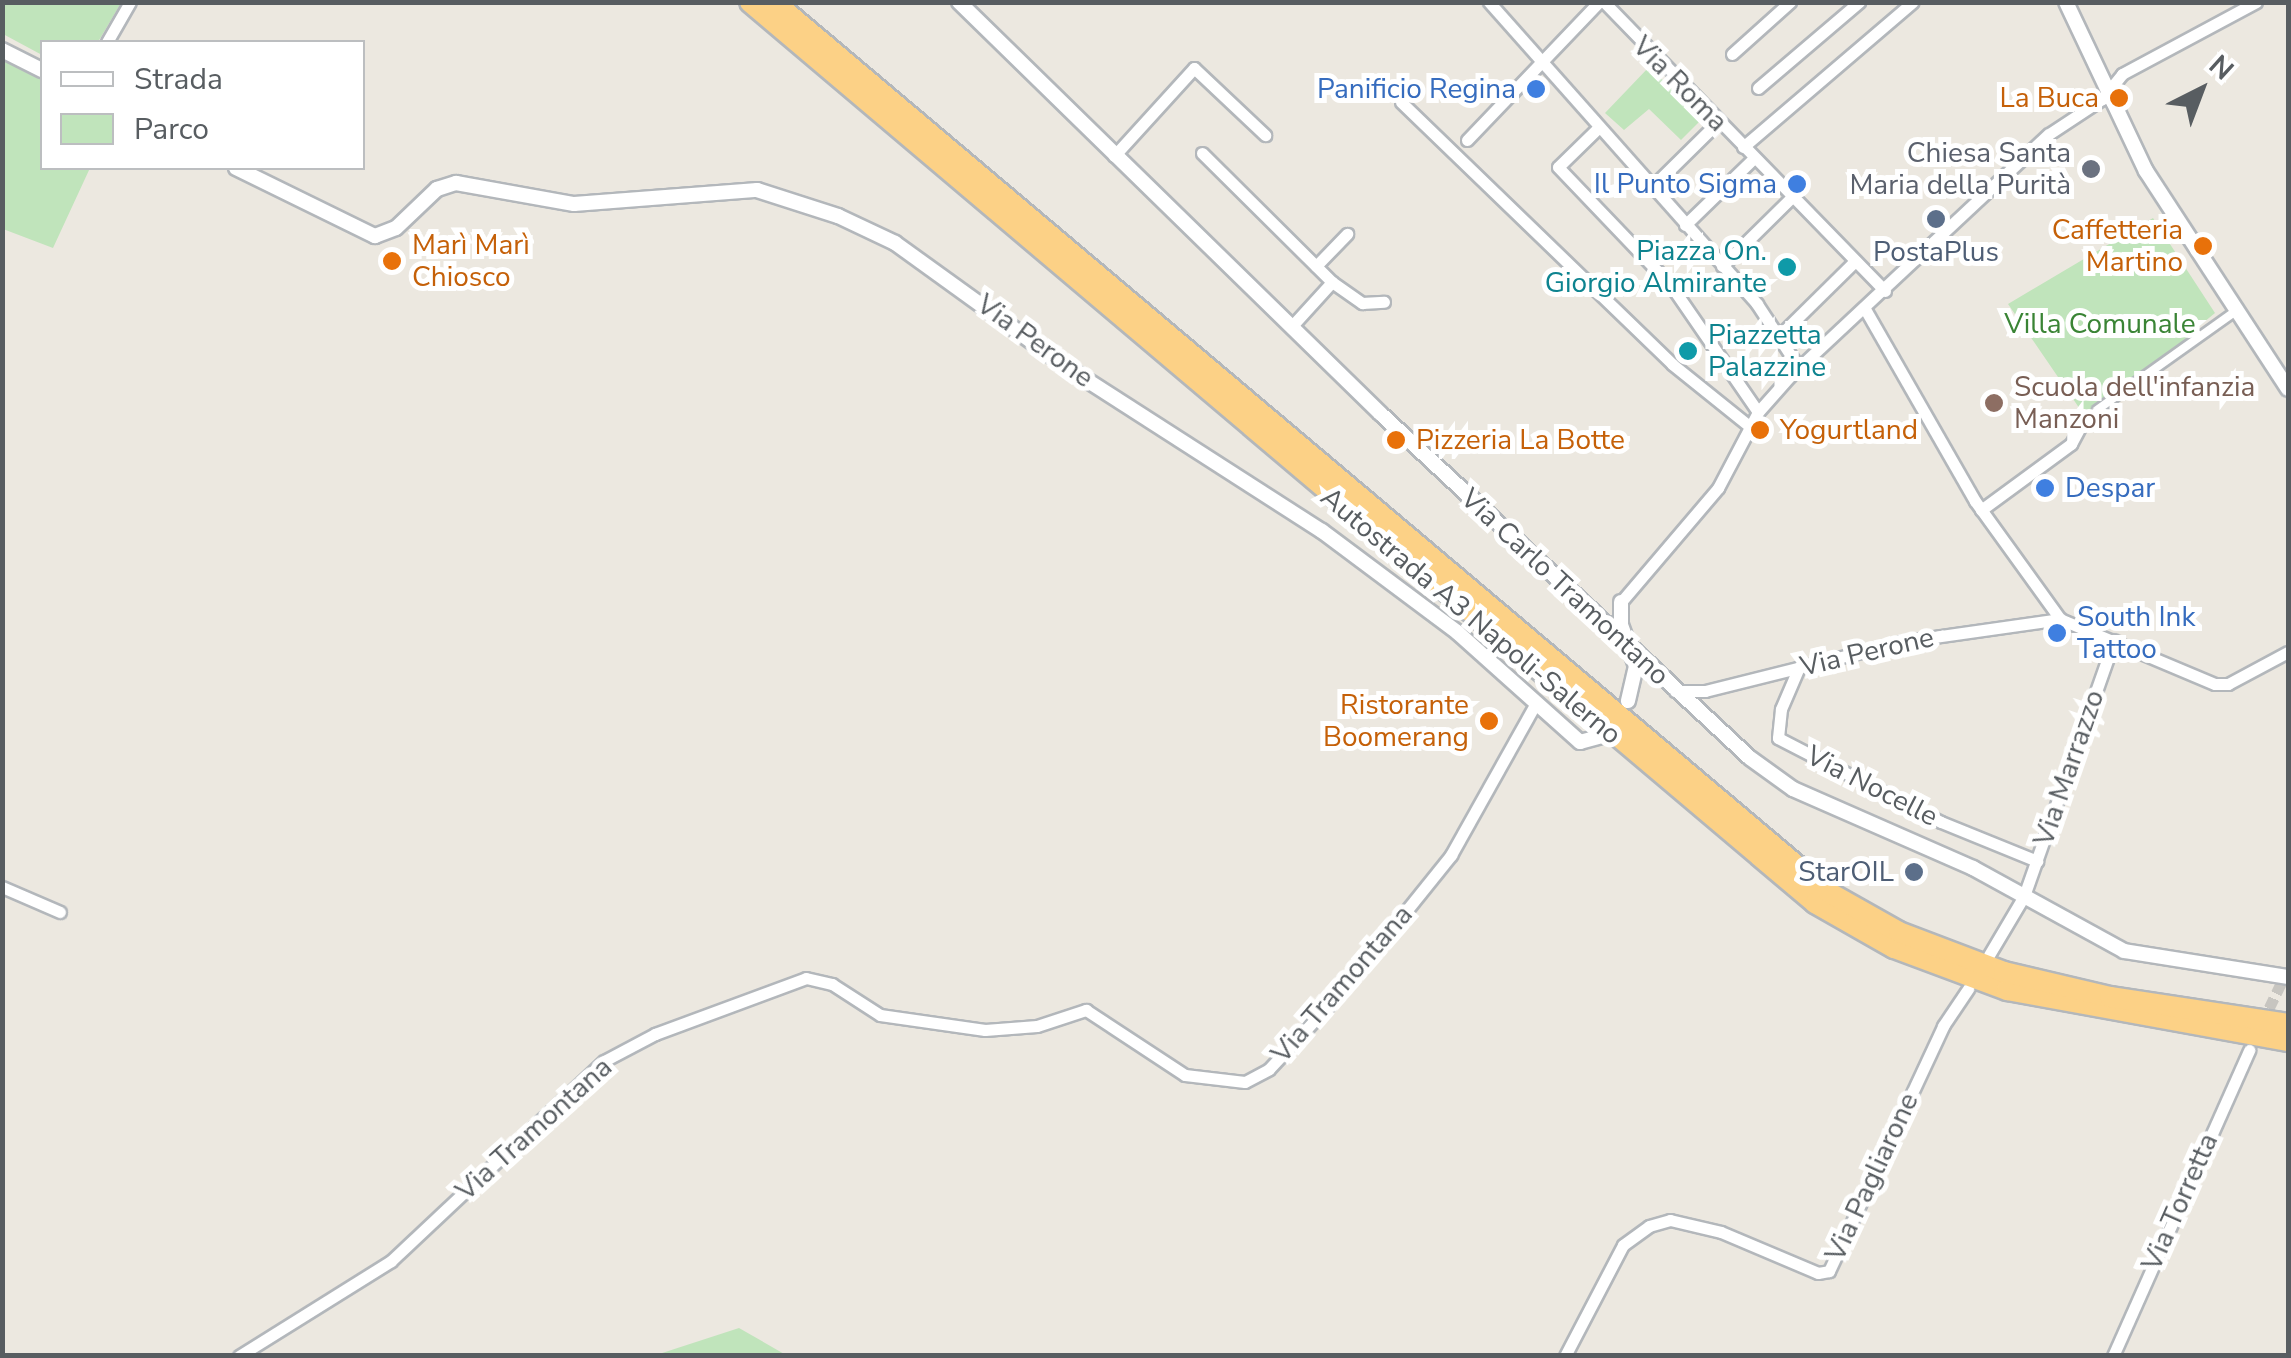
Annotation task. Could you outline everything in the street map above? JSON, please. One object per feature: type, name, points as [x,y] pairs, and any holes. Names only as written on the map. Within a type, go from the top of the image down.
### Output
[{"type":"highway","name":"Autostrada A3 Napoli-Salerno","points":[[750,2],[1815,903],[1894,948],[2007,990],[2288,1041]]},
{"type":"highway","name":"Autostrada A3 Napoli-Salerno","points":[[774,2],[1828,892],[1899,932],[2004,972],[2110,997],[2288,1024]]},
{"type":"street","points":[[109,40],[130,2]]},
{"type":"street","name":"Via Carlo Tramontano","points":[[959,2],[1114,156],[1675,691],[1793,789],[2024,896],[2124,952],[2288,977]]},
{"type":"street","points":[[1489,2],[1722,266],[1800,368]]},
{"type":"street","points":[[1467,140],[1540,60],[1601,2]]},
{"type":"street","name":"Via Roma","points":[[1601,2],[1885,290]]},
{"type":"street","points":[[1732,54],[1790,2]]},
{"type":"street","points":[[1758,88],[1859,2]]},
{"type":"street","points":[[1743,147],[1913,2]]},
{"type":"street","points":[[2066,2],[2146,171],[2288,389]]},
{"type":"street","points":[[1603,622],[1718,488],[1758,412],[1800,368],[2049,134],[2093,106],[2122,74],[2256,2]]},
{"type":"street","points":[[2,50],[40,69]]},
{"type":"street","points":[[1114,156],[1194,68],[1265,134]]},
{"type":"street","points":[[1401,102],[1672,364],[1749,426]]},
{"type":"street","points":[[1651,188],[1718,122]]},
{"type":"street","points":[[1597,128],[1558,167],[1670,284],[1758,412]]},
{"type":"street","points":[[1202,153],[1332,282],[1362,303],[1384,302]]},
{"type":"street","points":[[1684,225],[1754,158]]},
{"type":"street","name":"Via Perone","points":[[240,170],[375,236],[396,228],[437,189],[456,183],[574,204],[757,190],[838,216],[895,242],[1071,370],[1322,531],[1456,632],[1580,742],[1599,737]]},
{"type":"street","points":[[1722,266],[1792,197]]},
{"type":"street","points":[[1316,266],[1347,234]]},
{"type":"street","points":[[1779,336],[1856,261]]},
{"type":"street","points":[[1291,326],[1332,282]]},
{"type":"street","points":[[1865,309],[1976,501],[2060,619],[2214,684],[2228,684],[2288,652]]},
{"type":"street","points":[[2098,410],[2236,312]]},
{"type":"street","points":[[1976,501],[2071,444],[2084,420]]},
{"type":"street","points":[[1580,601],[1600,608],[1621,602]]},
{"type":"street","points":[[1621,602],[1636,666],[1625,706],[1647,664]]},
{"type":"street","name":"Via Perone","points":[[1675,691],[1704,691],[1936,635],[2060,619]]},
{"type":"street","name":"Via Marrazzo","points":[[2024,896],[2114,640]]},
{"type":"street","name":"Via Nocelle","points":[[1799,667],[1781,709],[1778,738],[1941,822],[2037,860]]},
{"type":"street","points":[[1637,685],[1660,676]]},
{"type":"street","name":"Via Tramontana","points":[[238,1356],[391,1261],[604,1061],[655,1034],[806,978],[832,984],[880,1015],[979,1030],[1037,1026],[1086,1010],[1186,1075],[1246,1082],[1269,1069],[1341,992],[1451,855],[1536,703]]},
{"type":"street","points":[[2,887],[60,912]]},
{"type":"street","points":[[1990,955],[2024,896]]},
{"type":"street","name":"Via Pagliarone","points":[[1565,1356],[1622,1245],[1649,1226],[1670,1220],[1722,1232],[1818,1273],[1829,1270],[1943,1026],[1968,989]]},
{"type":"street","name":"Via Torretta","points":[[2113,1356],[2249,1050]]},
{"type":"green space","points":[[3,2],[121,3],[99,40],[40,40],[40,54],[3,34]]},
{"type":"green space","points":[[2,56],[40,76],[40,170],[89,170],[53,248],[3,229]]},
{"type":"green space","points":[[1649,67],[1703,118],[1681,140],[1649,109],[1624,130],[1605,113]]},
{"type":"green space","name":"Villa Comunale","points":[[2153,218],[2215,313],[2192,332],[2194,337],[2084,415],[2008,304]]},
{"type":"green space","points":[[739,1328],[786,1355],[656,1355]]},
{"type":"tunnel","points":[[2262,1023],[2288,969]]},
{"type":"place","name":"Panificio Regina","points":[[1536,89]]},
{"type":"place","name":"La Buca","points":[[2119,98]]},
{"type":"place","name":"Chiesa Santa Maria della Purità","points":[[2091,169]]},
{"type":"place","name":"Il Punto Sigma","points":[[1797,184]]},
{"type":"place","name":"PostaPlus","points":[[1936,219]]},
{"type":"place","name":"Caffetteria Martino","points":[[2203,246]]},
{"type":"place","name":"Marì Marì Chiosco","points":[[392,261]]},
{"type":"place","name":"Piazza On. Giorgio Almirante","points":[[1787,267]]},
{"type":"place","name":"Piazzetta Palazzine","points":[[1688,351]]},
{"type":"place","name":"Scuola dell'infanzia Manzoni","points":[[1994,403]]},
{"type":"place","name":"Yogurtland","points":[[1760,430]]},
{"type":"place","name":"Pizzeria La Botte","points":[[1396,440]]},
{"type":"place","name":"Despar","points":[[2045,488]]},
{"type":"place","name":"South Ink Tattoo","points":[[2057,633]]},
{"type":"place","name":"Ristorante Boomerang","points":[[1489,721]]},
{"type":"place","name":"StarOIL","points":[[1914,872]]}]
